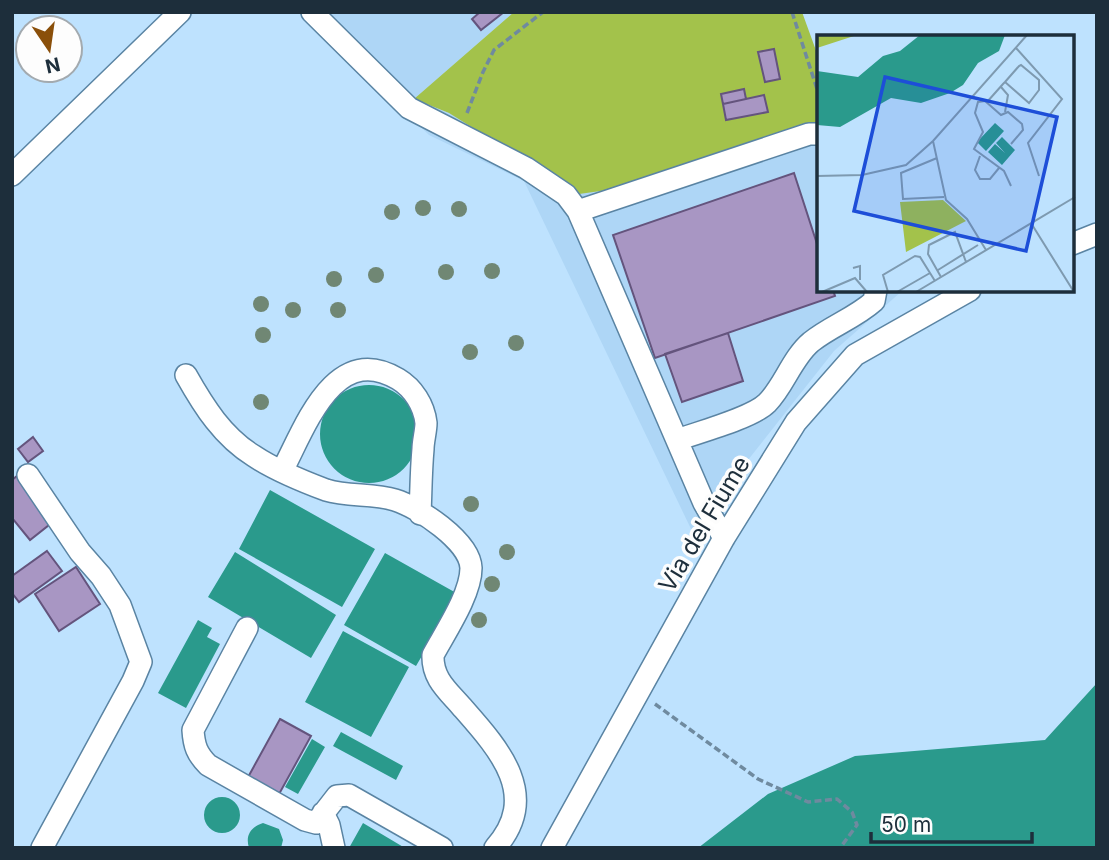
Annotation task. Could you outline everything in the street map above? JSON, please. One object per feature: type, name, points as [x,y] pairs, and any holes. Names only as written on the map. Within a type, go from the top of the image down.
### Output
[{"type":"street","points":[[12,175],[180,12]]},
{"type":"street","points":[[312,12],[409,108],[526,169],[566,195],[578,211],[704,503],[724,538]]},
{"type":"street","points":[[578,211],[809,134],[817,134]]},
{"type":"street","points":[[1074,243],[1097,234]]},
{"type":"street","points":[[677,440],[752,413],[766,404],[808,345],[831,328],[864,310],[874,301],[876,292]]},
{"type":"street","name":"Via del Fiume","points":[[552,848],[724,538],[796,422],[855,355],[966,292]]},
{"type":"street","points":[[282,471],[327,389],[344,376],[366,370],[388,373],[407,384],[420,402],[426,423],[420,514]]},
{"type":"street","points":[[186,375],[214,421],[252,455],[329,491],[397,500],[449,531],[464,548],[471,565],[470,584],[433,655],[433,668],[439,682],[491,739],[509,771],[516,792],[516,809],[510,825],[495,848]]},
{"type":"street","points":[[28,475],[120,605],[141,662],[42,848]]},
{"type":"street","points":[[247,628],[193,730],[197,754],[208,765],[305,820],[316,823],[337,796],[349,795],[442,848]]},
{"type":"street","points":[[323,813],[329,825],[334,848]]},
{"type":"path","points":[[456,132],[467,114],[494,50],[543,12]]},
{"type":"path","points":[[792,12],[817,89]]},
{"type":"path","points":[[638,693],[692,729],[758,779],[808,802],[837,799],[852,813],[857,825],[840,848]]},
{"type":"shaded area","points":[[304,12],[514,12],[414,99],[449,113],[817,125],[817,292],[901,292],[834,351],[692,531],[524,181],[429,135]]},
{"type":"shaded area","points":[[369,385],[388,389],[404,399],[414,415],[418,434],[414,453],[404,469],[388,479],[369,483],[350,479],[334,469],[324,453],[320,434],[324,415],[334,399],[350,389]]},
{"type":"shaded area","points":[[270,490],[375,549],[342,607],[239,549]]},
{"type":"shaded area","points":[[235,552],[336,615],[311,658],[208,597]]},
{"type":"shaded area","points":[[385,553],[458,594],[416,666],[344,625]]},
{"type":"shaded area","points":[[198,620],[212,628],[207,637],[220,644],[186,708],[158,693]]},
{"type":"shaded area","points":[[343,631],[409,667],[371,737],[305,702]]},
{"type":"shaded area","points":[[1097,683],[1097,848],[698,848],[768,794],[855,756],[1045,740]]},
{"type":"shaded area","points":[[341,732],[403,766],[396,780],[333,746]]},
{"type":"shaded area","points":[[312,739],[325,747],[298,794],[285,787]]},
{"type":"shaded area","points":[[222,797],[235,802],[240,815],[235,828],[222,833],[209,828],[204,815],[209,802]]},
{"type":"shaded area","points":[[263,823],[279,829],[283,840],[281,848],[249,848],[250,832]]},
{"type":"shaded area","points":[[363,823],[405,848],[349,848]]},
{"type":"green space","points":[[514,12],[802,12],[817,53],[817,125],[615,189],[579,194],[449,113],[414,99]]},
{"type":"building","points":[[480,12],[504,12],[481,30],[472,19]]},
{"type":"building","points":[[774,49],[780,79],[765,82],[758,52]]},
{"type":"building","points":[[744,89],[746,99],[723,104],[721,94]]},
{"type":"building","points":[[764,95],[768,112],[726,120],[723,104]]},
{"type":"building","points":[[794,173],[817,244],[817,292],[834,292],[835,296],[655,358],[613,235]]},
{"type":"building","points":[[728,333],[743,381],[682,402],[665,354]]},
{"type":"building","points":[[33,437],[43,451],[28,462],[18,449]]},
{"type":"building","points":[[17,476],[54,521],[30,540],[12,518],[12,480]]},
{"type":"building","points":[[47,551],[62,571],[19,602],[12,593],[12,576]]},
{"type":"building","points":[[76,567],[100,604],[59,631],[35,594]]},
{"type":"building","points":[[280,719],[311,736],[278,796],[247,779]]}]
